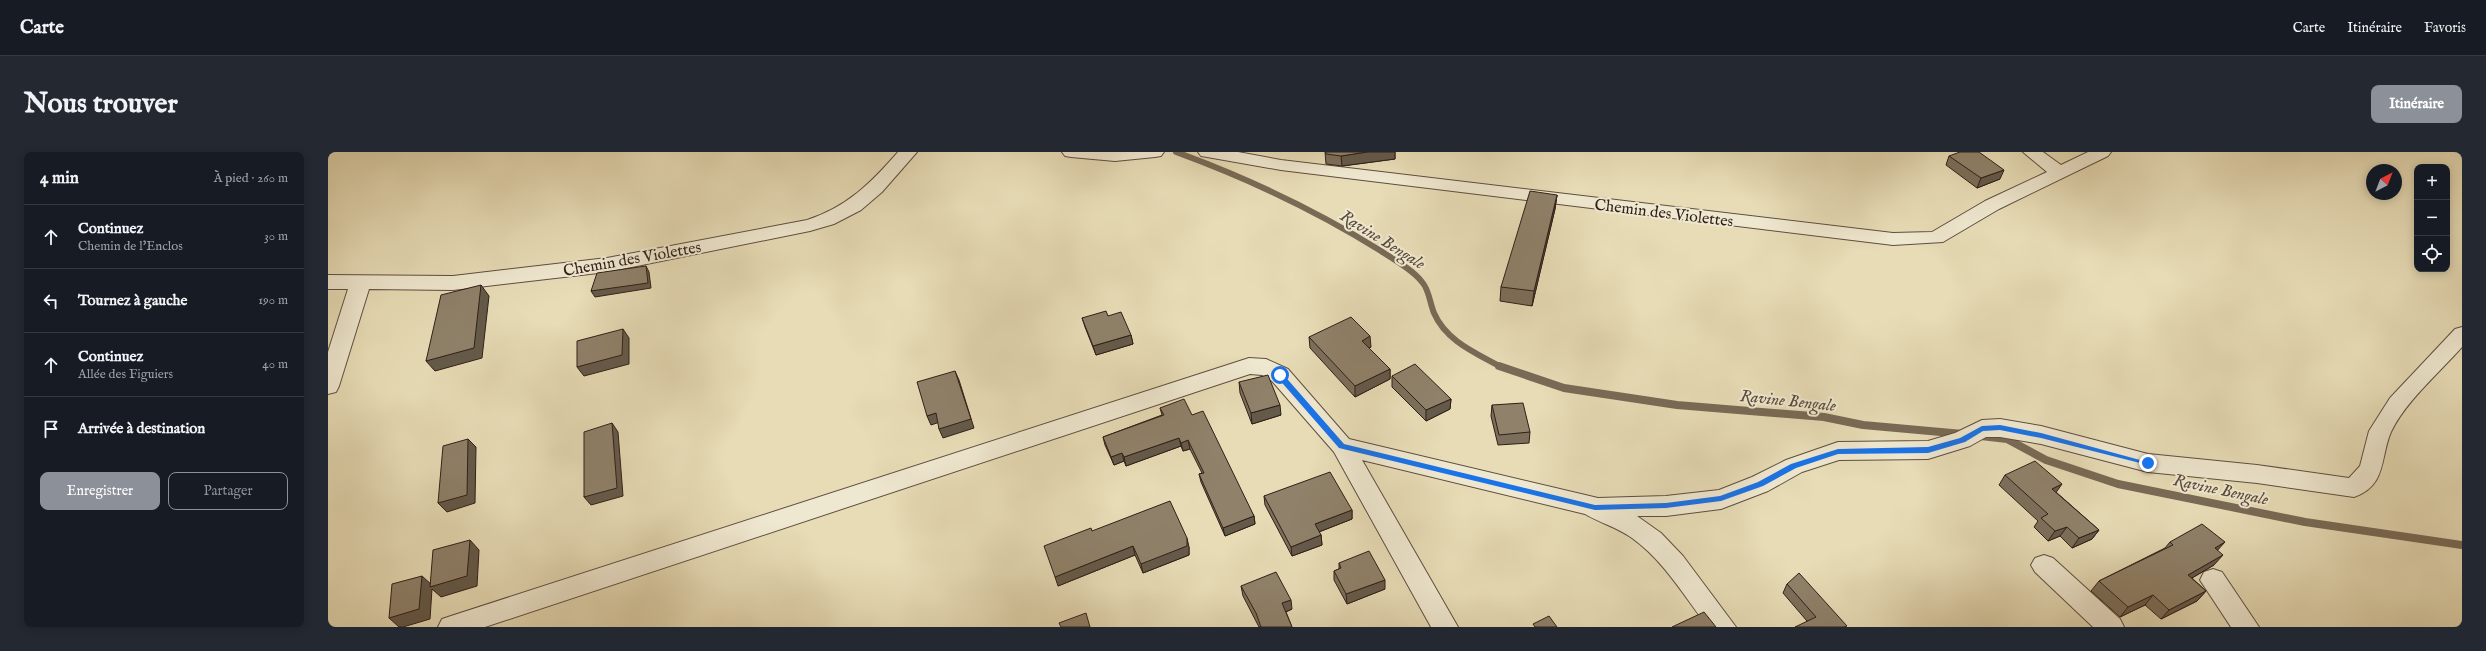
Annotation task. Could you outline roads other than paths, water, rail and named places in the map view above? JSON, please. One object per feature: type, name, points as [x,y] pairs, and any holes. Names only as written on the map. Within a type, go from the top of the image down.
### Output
[{"type":"street","name":"Chemin des Violettes","points":[[328,282],[360,284],[453,283],[607,265],[810,225],[831,219],[860,203],[908,152]]},
{"type":"street","points":[[1071,152],[1115,156],[1155,152]]},
{"type":"street","name":"Chemin des Violettes","points":[[1207,152],[1280,159],[1893,239],[1936,238],[1992,205],[2102,152]]},
{"type":"street","points":[[2032,152],[2059,172]]},
{"type":"street","points":[[328,386],[360,284]]},
{"type":"street","points":[[1595,508],[1666,506],[1721,498],[1760,484],[1794,466],[1838,452],[1928,450],[1962,440],[1982,429],[2000,428],[2041,435],[2148,463],[2257,474],[2354,488],[2371,470],[2380,431],[2398,404],[2462,334]]},
{"type":"street","points":[[451,627],[1249,366],[1266,367],[1280,375],[1342,446],[1445,627]]},
{"type":"street","points":[[1342,446],[1595,508],[1642,531],[1671,560],[1723,627]]},
{"type":"street","points":[[2044,565],[2111,627]]},
{"type":"street","points":[[2213,580],[2246,627]]},
{"type":"waterway","name":"Ravine Bengale","points":[[1176,152],[1203,162],[1281,196],[1357,236],[1403,265],[1418,277],[1424,285],[1434,313],[1439,323],[1446,331],[1454,339],[1472,351],[1499,366]]},
{"type":"waterway","name":"Ravine Bengale","points":[[1499,366],[1564,388],[1677,405],[1824,417],[1863,425],[1963,434]]},
{"type":"waterway","name":"Ravine Bengale","points":[[1981,436],[2007,439],[2046,460],[2118,484],[2305,522],[2462,545]]}]
